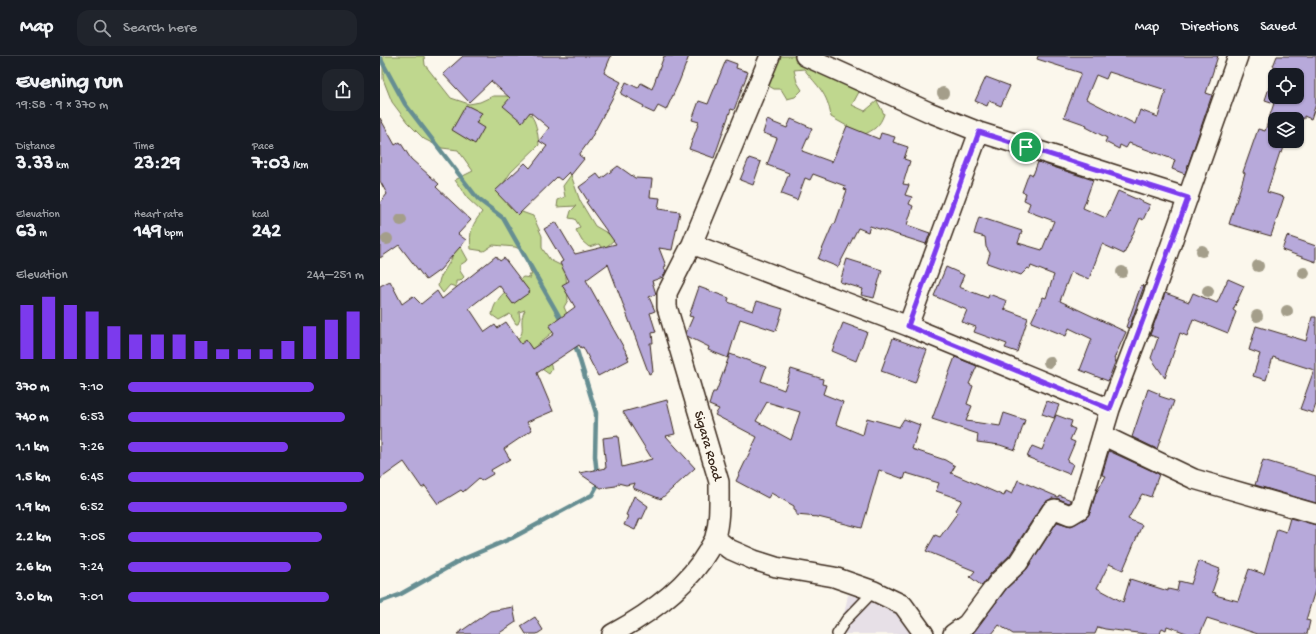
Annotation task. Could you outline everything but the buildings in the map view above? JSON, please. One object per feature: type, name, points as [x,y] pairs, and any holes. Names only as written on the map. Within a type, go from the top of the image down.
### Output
[{"type":"street","name":"Sigara Road","points":[[612,634],[632,623],[670,594],[698,568],[715,538],[719,509],[719,482],[667,307],[667,293],[692,244],[770,56]]},
{"type":"street","points":[[805,56],[914,106],[979,132],[1188,198]]},
{"type":"street","points":[[953,634],[967,624],[999,581],[1018,563],[1052,510],[1055,509],[1070,515],[1080,509],[1110,409],[1188,198],[1238,56]]},
{"type":"street","points":[[908,326],[979,132]]},
{"type":"street","points":[[692,244],[908,326],[1110,409]]},
{"type":"street","points":[[1102,435],[1194,479],[1316,514]]},
{"type":"street","points":[[715,538],[729,550],[754,560],[776,567],[834,577],[874,591],[902,605],[924,634]]},
{"type":"lane","points":[[837,634],[846,620],[874,591]]},
{"type":"shaded area","points":[[848,595],[908,604],[936,634],[840,634]]},
{"type":"green space","points":[[383,56],[424,56],[425,65],[451,98],[469,104],[480,102],[493,96],[509,96],[532,116],[538,135],[539,145],[511,172],[501,187],[519,211],[533,216],[542,236],[542,248],[550,260],[560,265],[569,267],[566,277],[568,300],[564,307],[567,314],[567,321],[539,343],[542,356],[550,363],[552,369],[549,374],[509,346],[516,341],[522,332],[522,321],[525,310],[519,312],[520,319],[518,324],[516,324],[510,314],[499,320],[492,315],[493,309],[499,298],[508,289],[523,277],[531,278],[529,275],[532,275],[522,250],[515,247],[493,245],[484,251],[471,249],[470,237],[472,229],[482,212],[467,198],[455,180],[473,171],[458,150],[442,148],[424,139],[407,122],[392,102],[383,79]]},
{"type":"green space","points":[[775,56],[818,56],[865,74],[873,75],[869,91],[859,92],[852,105],[865,111],[877,101],[884,114],[881,122],[863,135],[831,117],[830,109],[825,96],[804,69],[794,70],[797,82],[802,90],[795,97],[787,99],[781,89],[774,89],[767,85]]},
{"type":"green space","points":[[571,175],[580,201],[595,226],[616,238],[603,250],[599,244],[589,247],[582,241],[576,230],[580,227],[575,219],[569,218],[571,211],[576,206],[557,207],[558,200],[565,197],[563,186]]},
{"type":"green space","points":[[458,242],[468,260],[460,265],[460,271],[464,277],[460,281],[456,281],[456,287],[450,285],[443,293],[438,286],[440,278],[452,258],[448,248]]},
{"type":"waterway","points":[[380,58],[405,104],[478,199],[503,218],[563,323]]},
{"type":"waterway","points":[[380,602],[399,595],[461,560],[512,538],[592,495],[598,484],[595,456],[596,413],[574,341]]},
{"type":"route","points":[[979,132],[1026,147],[1188,198],[1151,302],[1110,409],[908,326],[979,132]]}]
